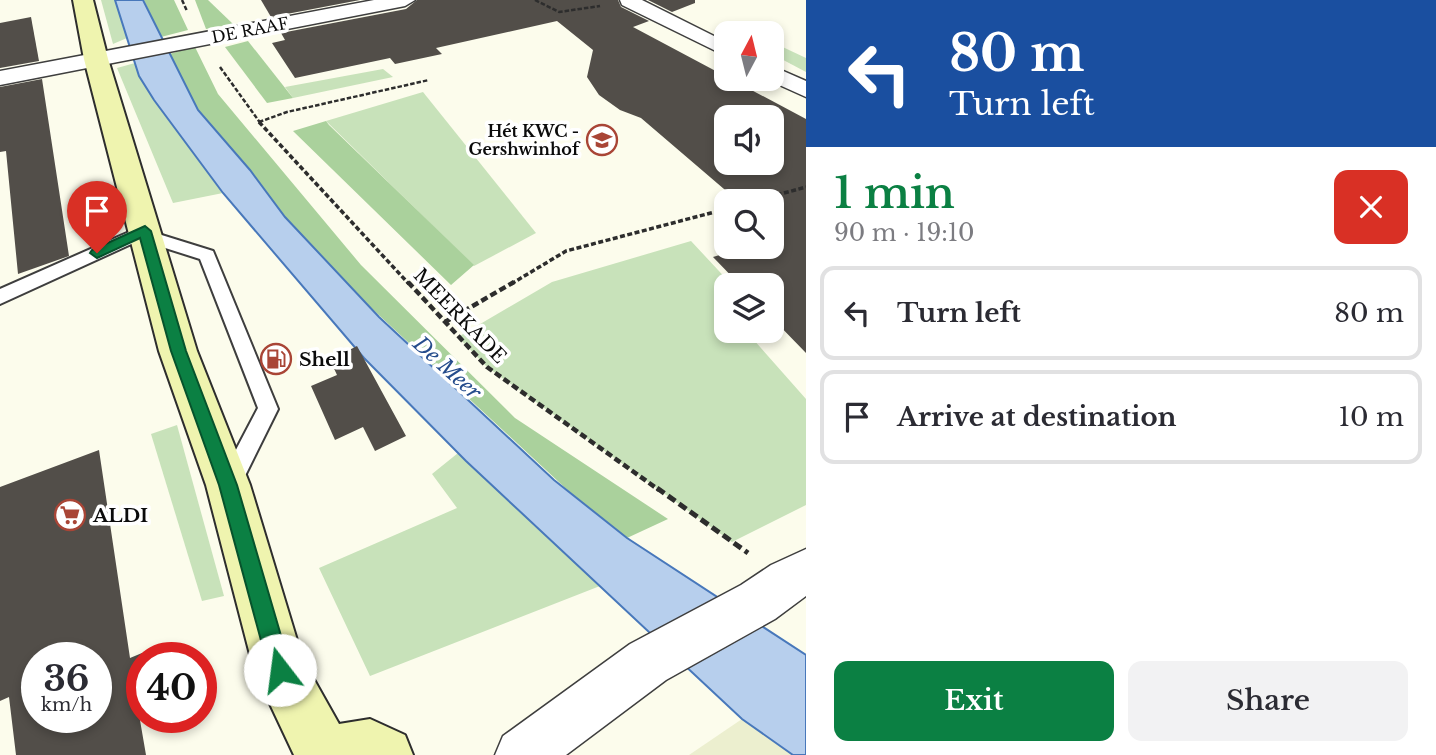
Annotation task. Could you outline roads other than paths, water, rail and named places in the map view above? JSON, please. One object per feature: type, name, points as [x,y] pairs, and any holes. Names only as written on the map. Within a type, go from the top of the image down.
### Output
[{"type":"street","points":[[83,0],[96,59],[178,351],[228,485],[280,670],[323,755],[370,747],[385,755]]},
{"type":"street","name":"DE RAAF","points":[[0,78],[405,0]]},
{"type":"street","points":[[629,1],[714,44]]},
{"type":"street","points":[[784,79],[806,90]]},
{"type":"street","points":[[522,755],[648,662],[784,585]]},
{"type":"lane","points":[[0,297],[146,233],[207,255],[268,409],[228,485]]},
{"type":"water","points":[[115,0],[143,0],[198,110],[250,170],[285,217],[379,317],[554,480],[627,538],[806,655],[806,755],[793,755],[742,719],[466,461],[364,358],[223,193],[154,100],[139,76]]},
{"type":"place","name":"Hét KWC - Gershwinhof","points":[[602,140]]},
{"type":"place","name":"Shell","points":[[276,359]]},
{"type":"place","name":"ALDI","points":[[70,515]]},
{"type":"water label","name":"De Meer","points":[[447,368]]}]
